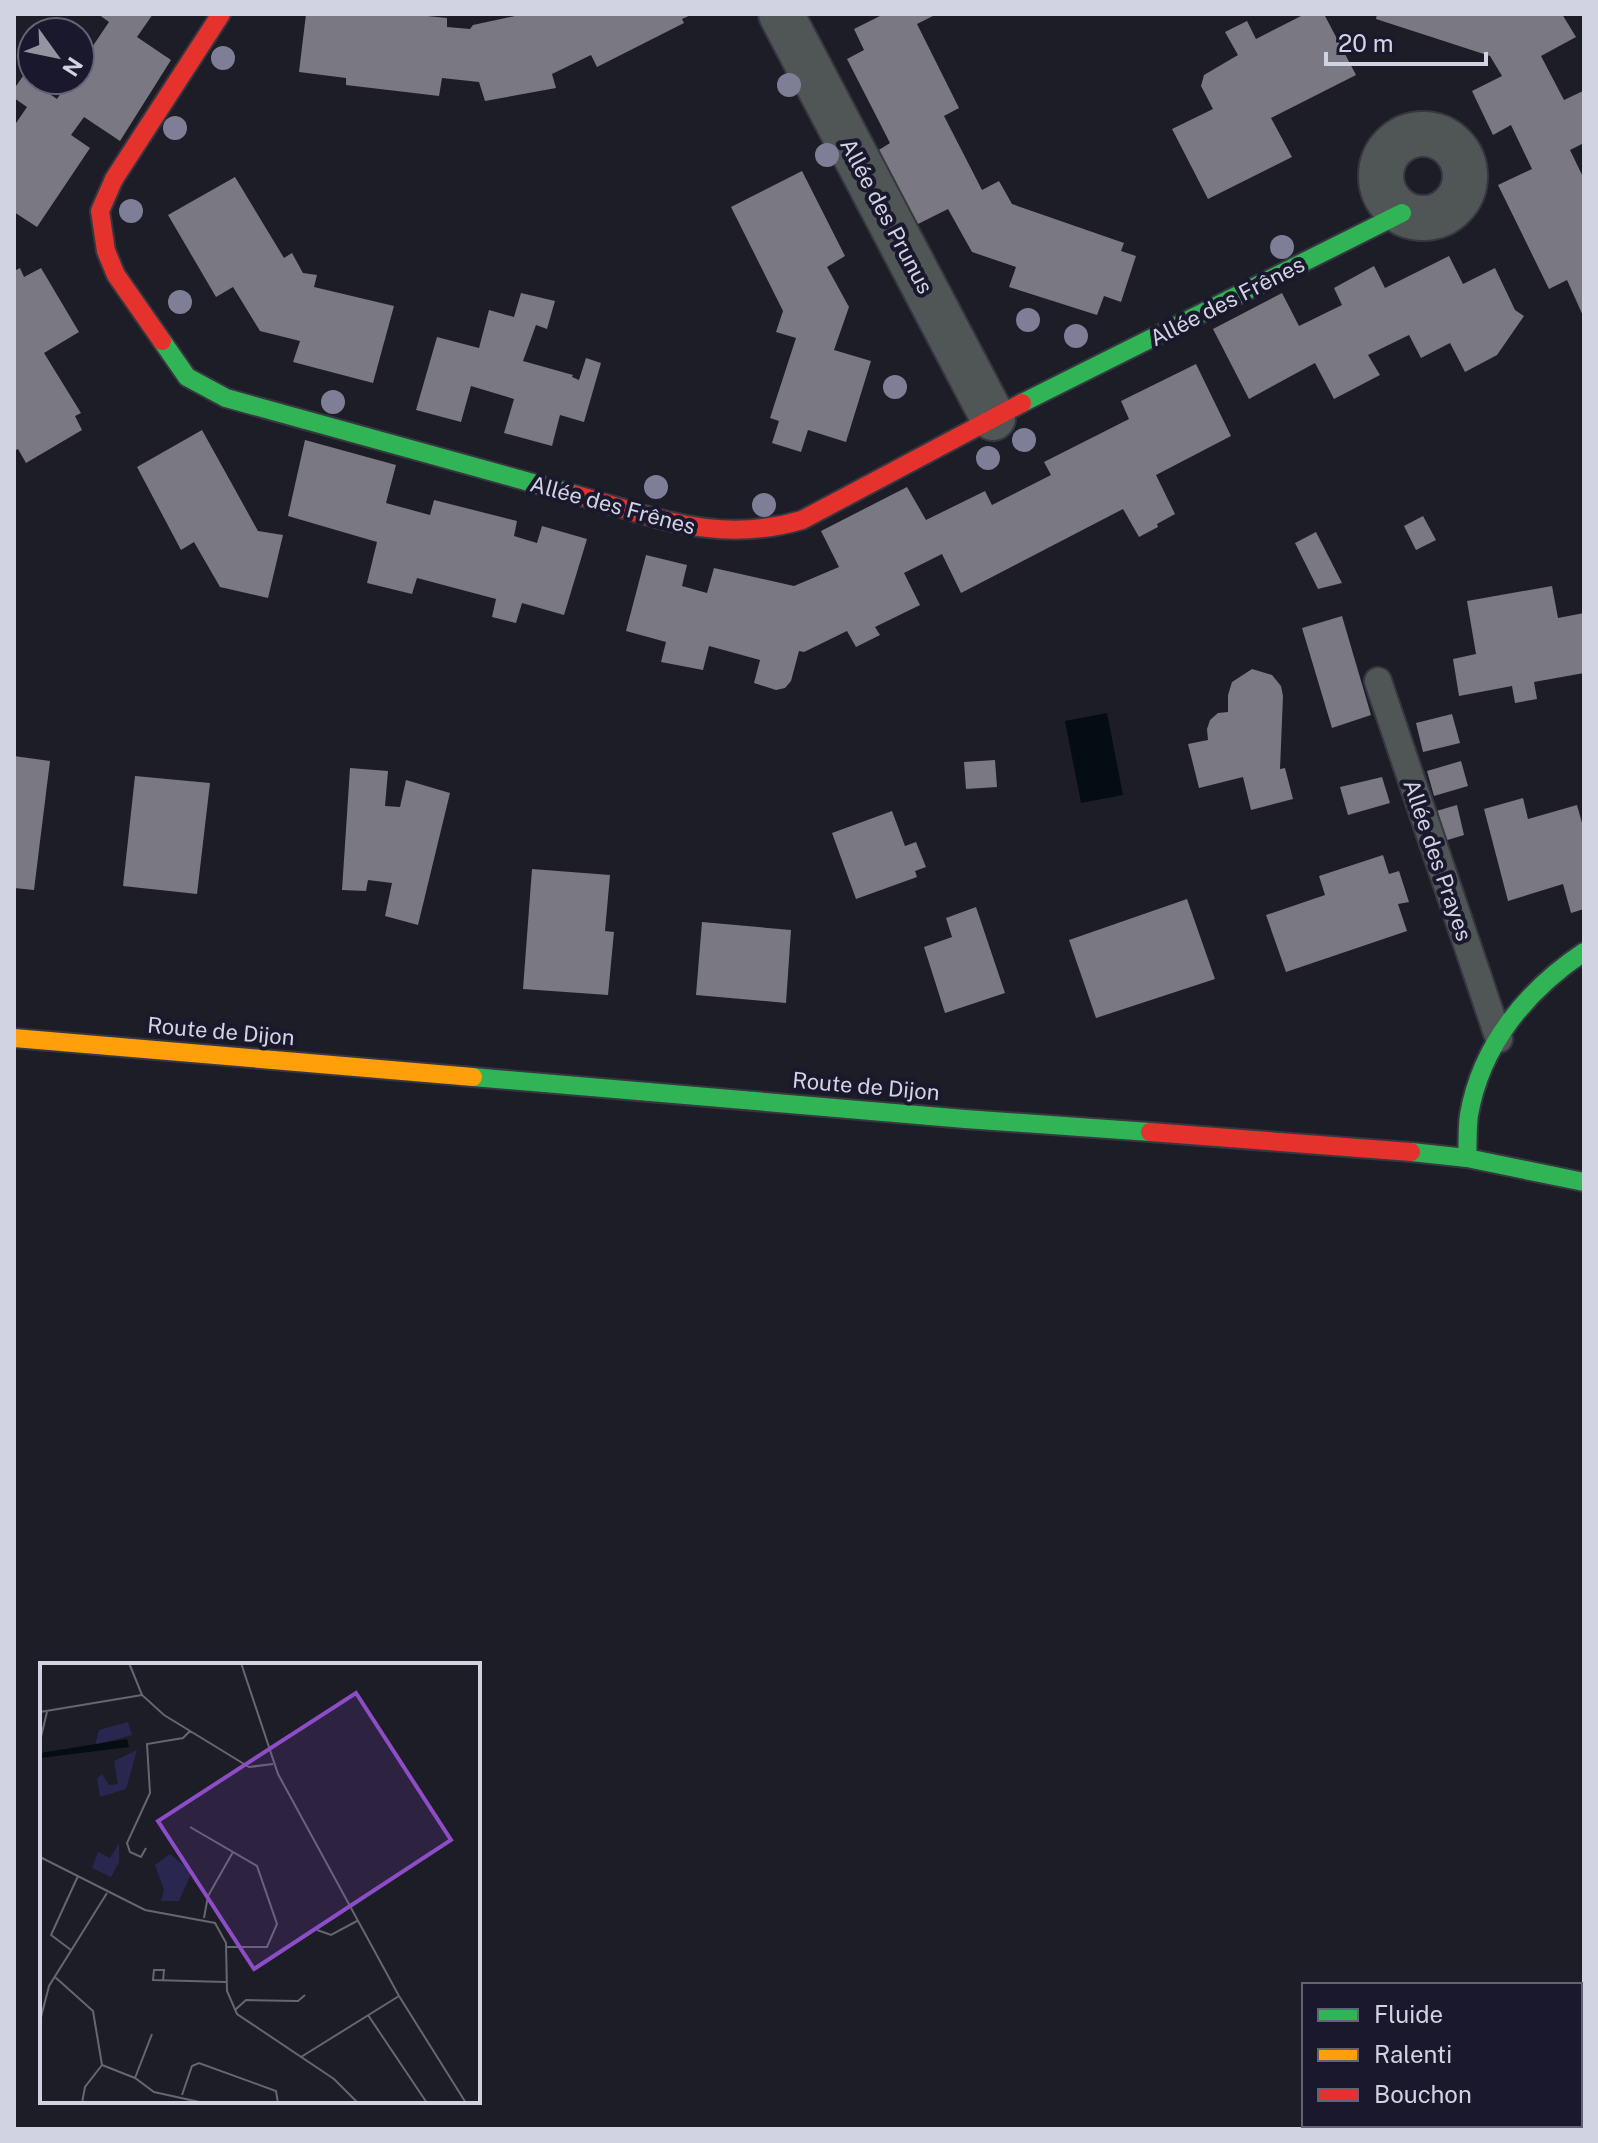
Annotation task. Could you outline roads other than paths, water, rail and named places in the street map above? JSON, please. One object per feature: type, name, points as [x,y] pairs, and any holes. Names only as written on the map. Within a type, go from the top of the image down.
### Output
[{"type":"street","name":"Allée des Frênes","points":[[221,14],[114,179],[100,211],[106,251],[116,275],[187,377],[226,398],[723,533],[774,529],[802,520],[993,418],[1402,213]]},
{"type":"street","name":"Allée des Prunus","points":[[781,14],[993,418]]},
{"type":"street","points":[[1467,1158],[1470,1114],[1482,1071],[1499,1039],[1524,1002],[1567,961],[1584,952]]},
{"type":"street","name":"Route de Dijon","points":[[14,1038],[965,1119],[1369,1147],[1467,1158],[1584,1182]]},
{"type":"lane","name":"Allée des Prayes","points":[[1378,681],[1499,1039]]}]
